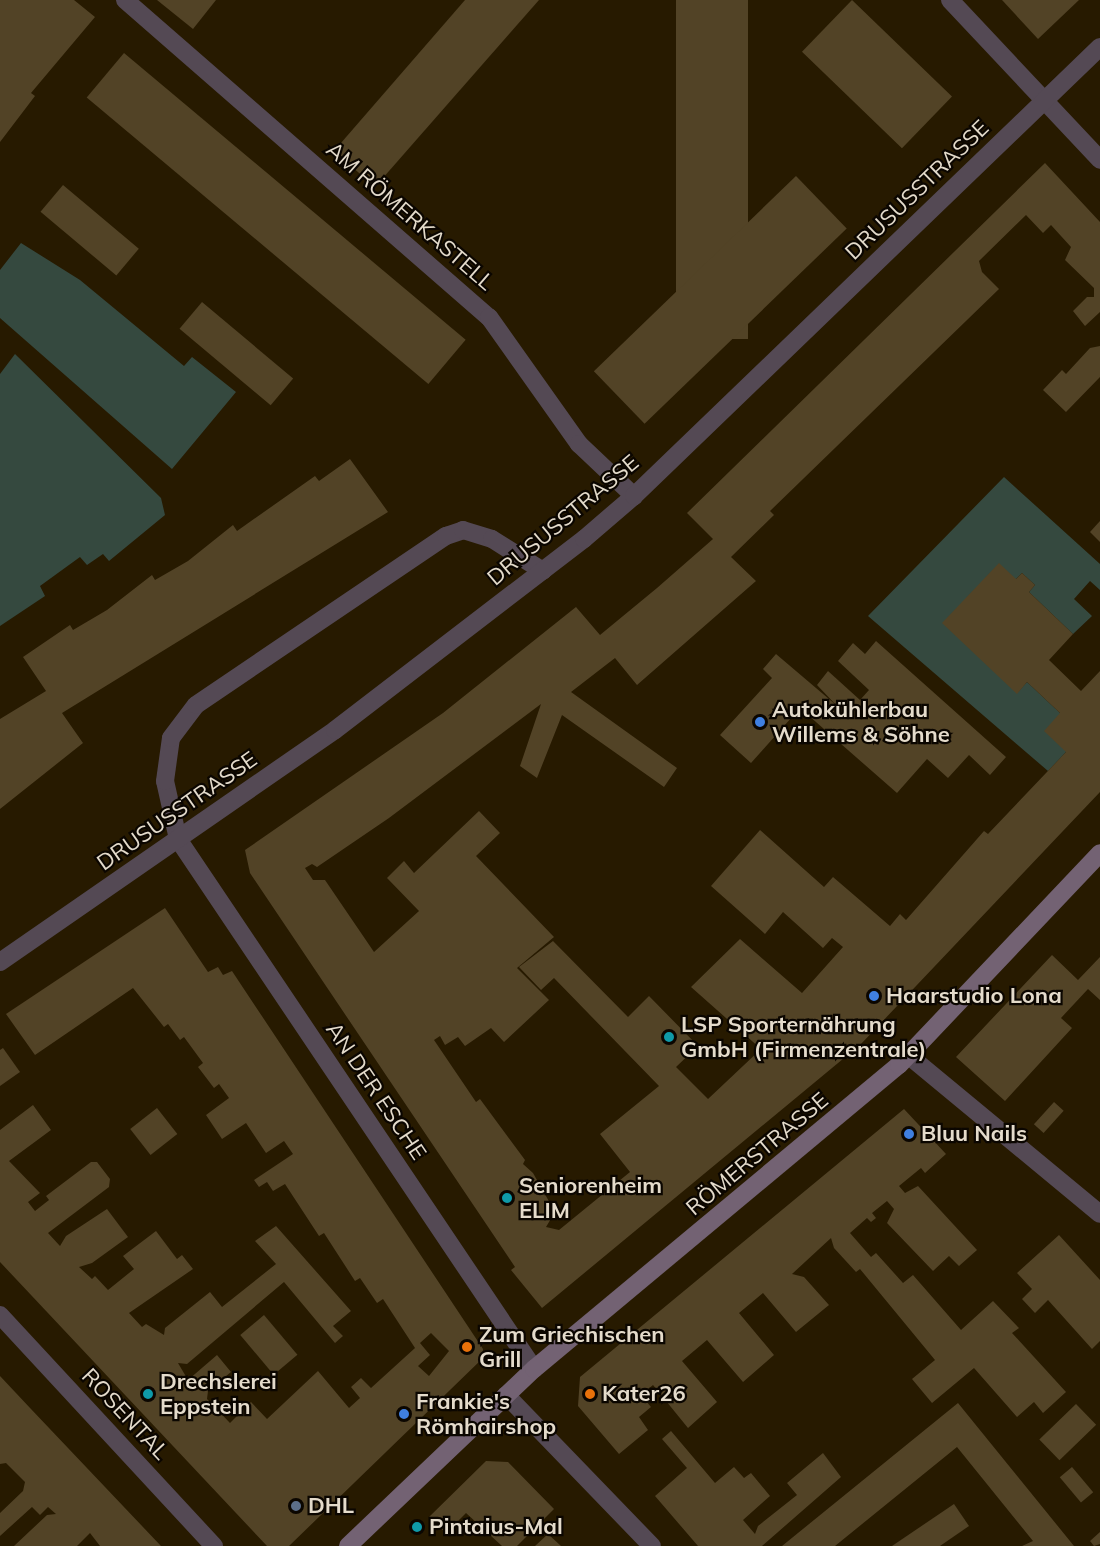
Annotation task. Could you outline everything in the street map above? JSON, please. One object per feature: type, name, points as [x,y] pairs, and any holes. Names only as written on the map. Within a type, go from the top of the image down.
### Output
[{"type":"main road","name":"RÖMERSTRASSE","points":[[348,1546],[534,1369],[818,1136],[908,1055],[1100,853]]},
{"type":"street","name":"AM RÖMERKASTELL","points":[[125,0],[489,317],[579,444],[634,496]]},
{"type":"street","points":[[950,0],[1100,160]]},
{"type":"street","name":"DRUSUSSTRASSE","points":[[0,962],[336,730],[543,571],[634,496],[1100,47]]},
{"type":"street","points":[[178,839],[165,781],[171,738],[196,705],[446,536],[463,530],[492,539],[543,571]]},
{"type":"street","name":"AN DER ESCHE","points":[[178,839],[534,1369]]},
{"type":"street","points":[[908,1055],[1100,1214]]},
{"type":"street","name":"ROSENTAL","points":[[0,1315],[214,1546]]},
{"type":"street","points":[[506,1395],[652,1546]]},
{"type":"green space","points":[[21,243],[80,280],[184,366],[192,357],[236,392],[172,469],[0,318],[0,270]]},
{"type":"green space","points":[[15,354],[161,498],[165,515],[109,561],[103,554],[87,565],[80,557],[40,586],[45,596],[0,626],[0,374]]},
{"type":"green space","points":[[1004,477],[1100,564],[1100,590],[1090,581],[1074,599],[1092,616],[1073,634],[1029,592],[1035,585],[1022,573],[1016,579],[1017,693],[1027,682],[1060,713],[1066,752],[1048,771],[868,616]]},
{"type":"building","points":[[0,0],[74,0],[95,17],[31,93],[35,96],[0,142]]},
{"type":"building","points":[[157,0],[216,0],[193,29]]},
{"type":"building","points":[[465,0],[539,0],[375,187],[334,151]]},
{"type":"building","points":[[676,0],[748,0],[748,339],[676,339]]},
{"type":"building","points":[[852,0],[952,97],[902,148],[802,52]]},
{"type":"building","points":[[1002,0],[1079,0],[1038,39]]},
{"type":"building","points":[[124,53],[466,340],[428,384],[87,97]]},
{"type":"building","points":[[1045,163],[1100,222],[1100,312],[1085,326],[1073,311],[1087,297],[1094,297],[1094,288],[1065,260],[1071,247],[1051,225],[1043,233],[1026,215],[979,261],[982,272],[999,289],[770,511],[774,515],[731,557],[756,581],[637,685],[615,658],[571,692],[677,768],[664,787],[562,715],[537,778],[520,766],[541,704],[389,818],[317,867],[312,864],[305,868],[313,880],[325,880],[374,952],[419,911],[387,878],[404,861],[414,873],[479,811],[500,833],[476,856],[554,937],[517,968],[549,1000],[504,1042],[491,1028],[465,1046],[458,1037],[445,1045],[440,1036],[434,1040],[476,1102],[480,1099],[525,1160],[523,1164],[533,1173],[555,1212],[546,1227],[559,1230],[630,1172],[600,1134],[659,1086],[554,978],[541,990],[519,967],[553,941],[628,1017],[649,996],[698,1046],[676,1067],[708,1099],[761,1049],[691,987],[740,939],[802,993],[843,947],[832,938],[823,948],[783,912],[765,934],[711,886],[760,830],[824,887],[833,877],[890,926],[900,914],[906,920],[984,831],[988,834],[1066,752],[1044,731],[1060,713],[1027,682],[1017,694],[942,623],[999,563],[1016,579],[1022,573],[1035,585],[1029,592],[1073,634],[1049,660],[1081,691],[1100,671],[1100,792],[861,1044],[542,1308],[511,1270],[515,1267],[250,873],[245,850],[443,713],[576,607],[600,635],[657,588],[713,539],[687,513]]},
{"type":"building","points":[[796,176],[847,229],[645,424],[594,371]]},
{"type":"building","points":[[63,185],[139,249],[116,275],[41,212]]},
{"type":"building","points":[[202,302],[293,378],[271,405],[180,329]]},
{"type":"building","points":[[1100,346],[1100,377],[1066,412],[1043,390],[1062,370],[1066,374],[1090,348]]},
{"type":"building","points":[[350,459],[388,512],[62,713],[83,743],[0,809],[0,719],[46,691],[23,657],[70,625],[73,630],[107,610],[152,575],[155,580],[188,561],[233,525],[237,531],[315,476],[319,481]]},
{"type":"building","points":[[1100,521],[1100,542],[1090,532]]},
{"type":"building","points":[[876,641],[1006,757],[990,775],[969,755],[948,778],[927,759],[897,793],[800,708],[751,763],[720,735],[772,678],[763,669],[776,654],[836,705],[817,685],[828,671],[860,700],[869,690],[838,661],[853,643],[865,654]]},
{"type":"building","points":[[165,908],[208,972],[218,967],[223,975],[232,971],[483,1349],[482,1359],[289,1546],[267,1546],[0,1262],[0,1130],[33,1105],[51,1130],[9,1161],[40,1193],[28,1202],[35,1211],[49,1200],[46,1196],[91,1162],[97,1162],[110,1179],[109,1187],[48,1233],[60,1246],[66,1236],[107,1209],[128,1237],[92,1263],[79,1267],[92,1279],[95,1276],[108,1290],[134,1269],[123,1256],[156,1231],[177,1259],[182,1255],[193,1269],[129,1313],[142,1327],[146,1324],[164,1335],[165,1328],[210,1292],[222,1307],[276,1264],[255,1241],[276,1226],[351,1311],[333,1326],[343,1336],[335,1343],[284,1282],[187,1364],[178,1363],[188,1380],[217,1355],[231,1372],[208,1391],[207,1399],[230,1423],[251,1402],[267,1419],[318,1371],[349,1408],[360,1398],[351,1387],[361,1378],[371,1388],[415,1348],[383,1299],[377,1303],[360,1278],[355,1281],[324,1233],[319,1236],[285,1184],[273,1191],[267,1182],[259,1187],[254,1180],[293,1154],[284,1141],[266,1153],[246,1123],[222,1139],[206,1115],[229,1098],[219,1084],[214,1088],[198,1067],[203,1063],[184,1037],[180,1040],[168,1024],[164,1027],[133,988],[35,1055],[6,1014]],"holes":[[[431,1333],[449,1351],[429,1376],[418,1366],[430,1355],[420,1343]]]},
{"type":"building","points":[[1052,955],[1078,980],[1100,957],[1100,1000],[1088,989],[1061,1018],[1072,1028],[1005,1101],[956,1057]]},
{"type":"building","points":[[3,1048],[20,1072],[0,1086],[0,1050]]},
{"type":"building","points":[[1054,1102],[1064,1111],[1044,1133],[1034,1124]]},
{"type":"building","points":[[157,1108],[177,1134],[151,1155],[130,1129]]},
{"type":"building","points":[[904,1109],[946,1154],[925,1173],[921,1168],[899,1186],[905,1193],[918,1186],[977,1250],[959,1266],[949,1256],[933,1271],[887,1223],[894,1209],[887,1201],[872,1213],[876,1218],[871,1222],[867,1218],[850,1233],[871,1257],[876,1253],[903,1283],[913,1275],[961,1330],[993,1301],[1019,1328],[1012,1333],[1066,1392],[1043,1413],[1034,1402],[1017,1417],[974,1368],[932,1403],[912,1379],[935,1360],[860,1269],[856,1272],[834,1248],[831,1238],[792,1274],[804,1277],[829,1305],[796,1332],[763,1293],[739,1313],[774,1355],[743,1382],[707,1340],[682,1361],[717,1402],[688,1428],[653,1385],[641,1395],[651,1407],[639,1417],[648,1430],[619,1454],[578,1406],[580,1377]]},
{"type":"building","points":[[1059,1235],[1100,1280],[1100,1341],[1092,1349],[1048,1300],[1035,1313],[1022,1299],[1032,1289],[1017,1273]]},
{"type":"building","points":[[264,1315],[297,1355],[274,1375],[240,1335]]},
{"type":"building","points":[[0,1376],[161,1546],[100,1546],[90,1533],[77,1546],[14,1546],[47,1515],[56,1514],[48,1507],[40,1515],[32,1507],[0,1536],[0,1513],[23,1491],[25,1482],[6,1463],[0,1464]]},
{"type":"building","points":[[958,1403],[1074,1546],[1022,1546],[1033,1541],[957,1447],[835,1546],[782,1546]]},
{"type":"building","points":[[1076,1404],[1096,1425],[1059,1460],[1039,1439]]},
{"type":"building","points":[[671,1431],[715,1483],[734,1467],[744,1478],[751,1473],[770,1496],[743,1520],[755,1534],[758,1526],[797,1495],[787,1483],[823,1453],[841,1477],[762,1546],[698,1546],[655,1496],[687,1468],[662,1439]]},
{"type":"building","points":[[486,1461],[508,1462],[554,1509],[517,1546],[502,1546],[466,1513],[446,1533],[429,1517]]},
{"type":"building","points":[[1072,1467],[1093,1492],[1081,1503],[1060,1477]]},
{"type":"building","points":[[954,1504],[969,1526],[940,1546],[892,1546]]},
{"type":"building","points":[[1100,1532],[1100,1544],[1094,1546],[1090,1541]]},
{"type":"building","points":[[548,1534],[561,1546],[535,1546]]},
{"type":"place","name":"Autokühlerbau Willems & Söhne","points":[[760,722]]},
{"type":"place","name":"Haarstudio Lona","points":[[874,996]]},
{"type":"place","name":"LSP Sporternährung GmbH (Firmenzentrale)","points":[[669,1037]]},
{"type":"place","name":"Bluu Nails","points":[[909,1134]]},
{"type":"place","name":"Seniorenheim ELIM","points":[[507,1198]]},
{"type":"place","name":"Zum Griechischen Grill","points":[[467,1347]]},
{"type":"place","name":"Drechslerei Eppstein","points":[[148,1394]]},
{"type":"place","name":"Kater26","points":[[590,1394]]},
{"type":"place","name":"Frankie's Römhairshop","points":[[404,1414]]},
{"type":"place","name":"DHL","points":[[296,1506]]},
{"type":"place","name":"Pintaius-Mal","points":[[417,1527]]}]
